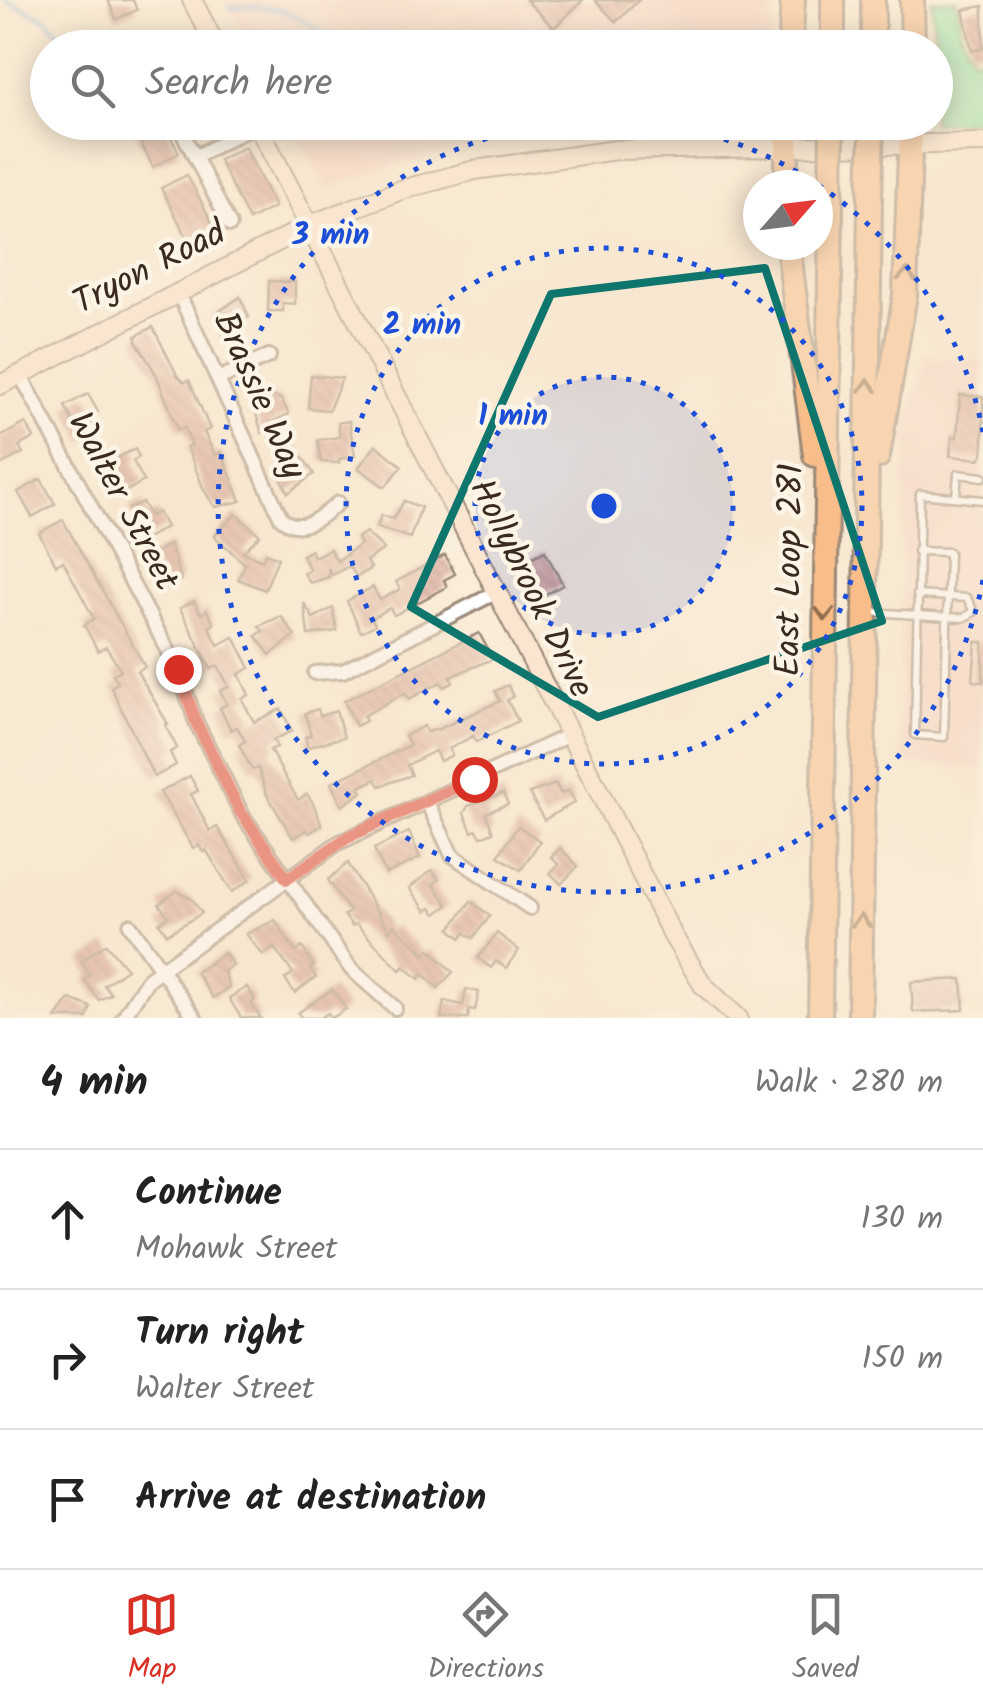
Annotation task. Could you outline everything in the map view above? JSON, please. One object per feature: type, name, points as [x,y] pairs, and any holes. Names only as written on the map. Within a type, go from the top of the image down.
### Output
[{"type":"highway","points":[[791,30],[793,0]]},
{"type":"highway","points":[[833,30],[834,0]]},
{"type":"highway","points":[[873,0],[873,30]]},
{"type":"highway","points":[[912,0],[913,30]]},
{"type":"highway","points":[[786,140],[787,170]]},
{"type":"highway","name":"East Loop 281","points":[[820,1018],[832,140]]},
{"type":"highway","points":[[860,1018],[872,140]]},
{"type":"highway","points":[[866,544],[905,295],[911,140]]},
{"type":"highway","points":[[790,260],[826,548]]},
{"type":"street","points":[[192,0],[207,30]]},
{"type":"street","name":"Tryon Road","points":[[953,139],[983,143]]},
{"type":"street","points":[[186,140],[230,224]]},
{"type":"street","points":[[195,157],[226,140]]},
{"type":"street","name":"Hollybrook Drive","points":[[265,140],[567,736],[691,969],[714,1000],[738,1018]]},
{"type":"street","name":"Tryon Road","points":[[0,385],[310,225],[424,183],[531,159],[634,150],[786,149],[861,140]]},
{"type":"street","name":"Brassie Way","points":[[178,292],[283,520],[302,526],[338,502]]},
{"type":"street","points":[[218,380],[269,356]]},
{"type":"street","name":"Walter Street","points":[[20,374],[178,669],[196,722],[240,811],[351,970],[395,1008]]},
{"type":"street","points":[[315,673],[342,671],[495,593]]},
{"type":"street","points":[[123,1018],[138,990],[160,970],[348,837],[567,736]]},
{"type":"street","points":[[427,802],[452,855],[530,908]]},
{"type":"street","points":[[130,925],[195,1018]]},
{"type":"lane","points":[[956,496],[958,474],[983,477]]},
{"type":"lane","points":[[918,551],[950,552],[944,736],[915,735],[916,595],[920,494],[983,500]]},
{"type":"lane","points":[[865,612],[969,617],[974,608],[967,598],[916,595]]},
{"type":"highlighted area","points":[[765,268],[882,621],[598,717],[411,607],[551,294]]},
{"type":"shaded area","points":[[225,0],[773,0],[772,30],[242,30]]},
{"type":"shaded area","points":[[300,140],[502,140],[376,171],[327,189]]},
{"type":"shaded area","points":[[925,356],[983,362],[983,768],[900,763],[902,518],[908,419]]},
{"type":"green space","points":[[931,0],[957,0],[962,34],[973,58],[983,56],[983,120],[953,122],[953,30],[934,30]]},
{"type":"building","points":[[108,0],[133,0],[137,10],[116,19]]},
{"type":"building","points":[[526,0],[583,0],[554,28]]},
{"type":"building","points":[[595,0],[639,0],[616,22]]},
{"type":"building","points":[[983,6],[983,49],[972,51],[963,10]]},
{"type":"building","points":[[139,140],[172,140],[179,153],[153,167]]},
{"type":"building","points":[[245,147],[275,207],[249,220],[219,160]]},
{"type":"building","points":[[187,175],[218,234],[192,247],[161,188]]},
{"type":"building","points":[[269,281],[295,282],[295,304],[283,303],[283,311],[268,311]]},
{"type":"building","points":[[240,297],[249,317],[242,321],[241,332],[226,340],[214,315]]},
{"type":"building","points":[[153,327],[177,375],[184,382],[189,380],[210,429],[204,432],[215,455],[221,452],[241,501],[215,507],[204,490],[187,447],[192,445],[184,427],[178,430],[156,374],[136,341],[136,336]]},
{"type":"building","points":[[311,375],[342,378],[329,410],[308,408]]},
{"type":"building","points":[[88,394],[98,412],[88,417],[97,434],[83,442],[65,406]]},
{"type":"building","points":[[270,395],[281,399],[289,414],[270,423],[272,428],[262,433],[253,404]]},
{"type":"building","points":[[960,395],[983,397],[983,454],[979,459],[950,456],[952,437],[957,437]]},
{"type":"building","points":[[349,421],[355,456],[339,459],[339,463],[321,462],[318,440],[340,437],[338,423]]},
{"type":"building","points":[[26,423],[34,438],[19,446],[23,453],[0,465],[0,437]]},
{"type":"building","points":[[292,441],[314,474],[288,493],[278,472],[290,466],[281,446]]},
{"type":"building","points":[[376,445],[402,466],[385,487],[358,468]]},
{"type":"building","points":[[135,449],[139,457],[133,461],[144,481],[121,494],[104,464]]},
{"type":"building","points":[[41,479],[55,504],[32,517],[18,492]]},
{"type":"building","points":[[404,501],[421,507],[410,538],[377,527],[381,515],[393,519]]},
{"type":"building","points":[[142,502],[150,516],[158,512],[166,527],[145,539],[129,509]]},
{"type":"building","points":[[236,514],[260,535],[243,552],[262,560],[266,553],[278,558],[265,590],[238,579],[245,564],[214,536]]},
{"type":"building","points":[[63,520],[145,667],[137,671],[168,724],[165,725],[177,748],[170,752],[176,765],[154,777],[111,687],[118,683],[113,674],[121,670],[106,647],[98,651],[84,625],[94,619],[63,561],[56,565],[39,533]]},
{"type":"building","points":[[366,532],[384,549],[366,561],[371,568],[357,577],[349,566],[332,575],[328,568],[329,577],[310,583],[304,573],[310,570],[302,555],[311,550],[314,557],[330,549],[337,561],[361,544],[357,538]]},
{"type":"building","points":[[170,544],[181,580],[166,588],[149,556]]},
{"type":"building","points":[[545,551],[563,585],[538,598],[521,563]]},
{"type":"building","points":[[445,555],[455,574],[444,580],[447,587],[394,615],[390,608],[372,618],[375,625],[361,632],[347,601],[373,587],[380,600],[400,589],[396,582]]},
{"type":"building","points":[[194,601],[201,614],[207,610],[214,624],[209,627],[218,645],[234,637],[250,668],[239,674],[249,695],[242,699],[254,722],[281,709],[292,731],[273,740],[277,747],[270,750],[298,800],[307,794],[313,803],[322,825],[309,833],[307,830],[293,838],[267,795],[258,768],[252,770],[239,745],[245,741],[237,727],[231,730],[220,708],[227,704],[220,691],[229,687],[218,666],[211,669],[180,608]]},
{"type":"building","points":[[304,603],[313,618],[333,608],[337,631],[308,635]]},
{"type":"building","points":[[281,616],[295,636],[270,655],[256,636],[263,631],[259,626]]},
{"type":"building","points":[[479,633],[493,659],[450,677],[453,683],[444,687],[441,682],[409,699],[405,693],[363,716],[366,721],[356,726],[344,701]]},
{"type":"building","points":[[976,642],[983,642],[983,682],[973,681]]},
{"type":"building","points":[[508,685],[513,697],[507,700],[518,721],[476,742],[473,736],[449,749],[452,755],[440,761],[435,751],[407,765],[412,775],[380,786],[376,779],[359,787],[362,792],[342,806],[331,783],[410,745],[405,736],[424,726],[427,732],[439,729],[500,701],[495,691]]},
{"type":"building","points":[[318,709],[320,716],[336,711],[344,737],[308,747],[305,737],[311,735],[305,713]]},
{"type":"building","points":[[190,776],[198,791],[191,794],[210,831],[217,827],[250,880],[232,892],[206,850],[203,852],[199,845],[193,848],[160,792]]},
{"type":"building","points":[[556,784],[561,794],[568,790],[575,802],[544,820],[529,793]]},
{"type":"building","points":[[503,793],[508,804],[486,813],[493,832],[481,837],[477,830],[472,832],[464,813],[468,806]]},
{"type":"building","points":[[518,826],[540,841],[521,870],[498,856]]},
{"type":"building","points":[[409,832],[420,858],[386,874],[374,849]]},
{"type":"building","points":[[560,848],[578,866],[561,884],[550,873],[559,865],[551,857]]},
{"type":"building","points":[[348,863],[389,931],[394,925],[425,954],[429,949],[453,972],[438,988],[423,974],[419,979],[404,966],[400,970],[344,915],[350,912],[328,880]]},
{"type":"building","points":[[432,870],[439,880],[433,884],[448,905],[436,914],[431,908],[426,911],[409,888]]},
{"type":"building","points":[[177,891],[192,899],[202,913],[167,934],[159,923],[168,917],[159,904]]},
{"type":"building","points":[[471,901],[490,916],[473,938],[465,933],[461,938],[450,929]]},
{"type":"building","points":[[275,920],[296,952],[302,947],[314,966],[310,969],[316,977],[295,993],[285,979],[293,973],[274,948],[263,955],[246,934]]},
{"type":"building","points":[[497,933],[519,950],[506,968],[496,961],[491,968],[478,958]]},
{"type":"building","points":[[106,944],[127,969],[104,985],[111,994],[99,1000],[84,980],[90,975],[81,961]]},
{"type":"building","points":[[225,953],[233,965],[224,971],[229,987],[213,998],[196,972]]},
{"type":"building","points":[[962,979],[964,1010],[913,1012],[911,982]]},
{"type":"building","points":[[247,987],[261,1018],[241,1018],[229,998]]},
{"type":"building","points":[[332,989],[346,1009],[332,1018],[328,1013],[321,1018],[302,1018],[298,1013]]},
{"type":"building","points":[[466,989],[479,992],[475,1010],[469,1009],[468,1018],[441,1018],[444,1001],[463,1005]]},
{"type":"building","points":[[70,999],[91,1007],[87,1018],[56,1018]]},
{"type":"waterway","points":[[6,0],[47,19],[57,30]]},
{"type":"waterway","points":[[230,8],[275,9],[317,30]]},
{"type":"route","points":[[178,669],[196,722],[240,811],[287,879],[348,837],[474,779]]}]
